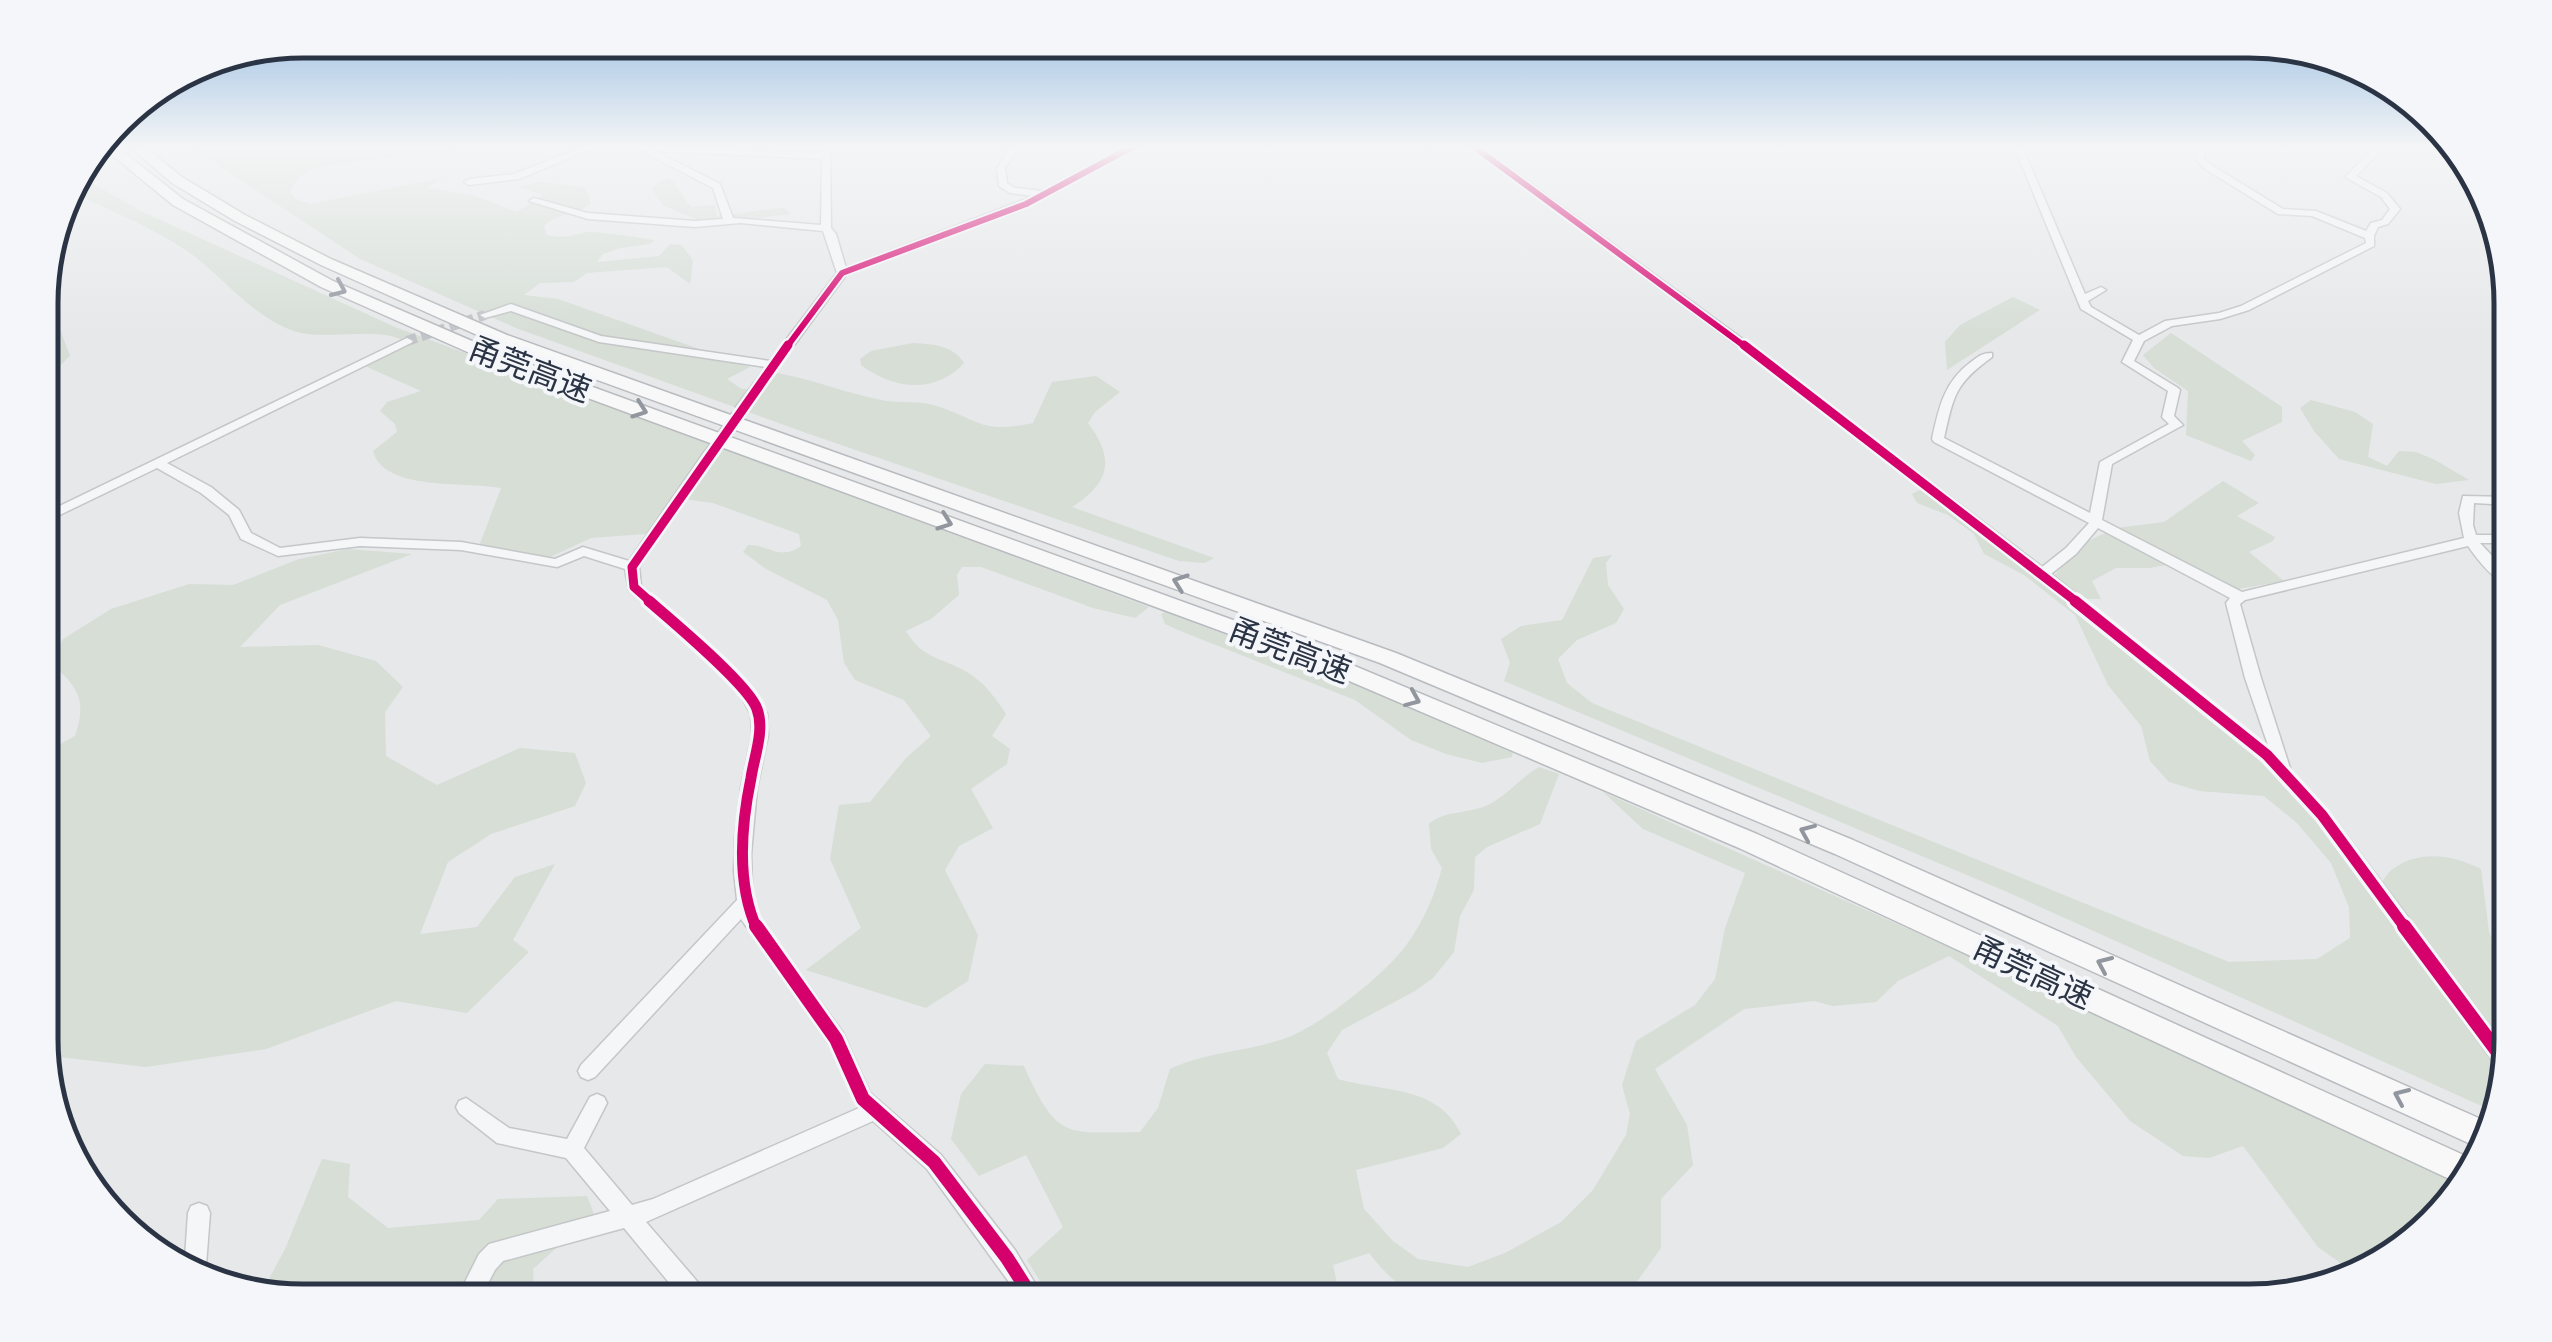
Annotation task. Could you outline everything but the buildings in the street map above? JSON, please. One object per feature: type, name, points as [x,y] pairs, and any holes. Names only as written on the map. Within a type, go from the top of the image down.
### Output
[{"type":"highway","name":"甬莞高速","points":[[190,209],[328,284],[496,358],[1313,657],[1748,841],[2457,1168]]},
{"type":"highway","name":"甬莞高速","points":[[224,209],[326,262],[501,339],[1388,658],[1844,848],[2475,1132]]},
{"type":"street","points":[[561,209],[588,216],[695,224],[729,220],[826,228]]},
{"type":"street","points":[[725,209],[729,220]]},
{"type":"street","points":[[826,209],[826,228],[842,273]]},
{"type":"street","points":[[742,406],[842,273],[1005,209]]},
{"type":"street","points":[[1558,209],[2042,574],[2238,731],[2322,815],[2494,1047]]},
{"type":"street","points":[[2044,209],[2086,309],[2139,339]]},
{"type":"street","points":[[2276,209],[2325,216],[2369,236]]},
{"type":"street","points":[[2042,574],[2071,551],[2095,524],[2106,462],[2177,425],[2168,417],[2174,390],[2128,362],[2139,339],[2178,320],[2206,319],[2245,308],[2371,244],[2369,236],[2374,225],[2385,222],[2395,209]]},
{"type":"street","points":[[2083,300],[2101,290]]},
{"type":"street","points":[[485,315],[510,308],[599,340],[772,365]]},
{"type":"street","points":[[58,512],[407,341]]},
{"type":"street","points":[[1988,355],[1946,391],[1938,438],[2240,597]]},
{"type":"street","points":[[709,454],[632,568],[634,587],[710,656],[757,708],[760,728],[743,844],[745,903],[761,938],[836,1038],[863,1099],[934,1162],[1015,1284]]},
{"type":"street","points":[[159,464],[206,490],[234,513],[246,536],[278,552],[360,542],[460,546],[556,563],[582,551],[632,568]]},
{"type":"street","points":[[2494,500],[2468,498],[2464,515],[2470,543],[2494,567]]},
{"type":"street","points":[[2288,777],[2233,602],[2240,597],[2482,538],[2494,538]]},
{"type":"street","points":[[588,1071],[745,903]]},
{"type":"street","points":[[572,1150],[597,1102]]},
{"type":"street","points":[[466,1107],[504,1136],[572,1150],[685,1284]]},
{"type":"street","points":[[475,1284],[487,1262],[498,1252],[655,1209],[876,1110]]},
{"type":"street","points":[[195,1259],[198,1213]]},
{"type":"shaded area","points":[[106,209],[137,209],[395,327],[1149,607],[1135,618],[1093,608],[981,567],[962,567],[957,575],[959,595],[931,619],[906,631],[928,654],[978,680],[1006,714],[992,736],[1010,749],[1007,764],[971,789],[993,828],[959,846],[945,870],[978,935],[968,981],[926,1008],[806,970],[861,928],[830,859],[839,805],[870,802],[906,758],[931,736],[904,700],[855,680],[844,663],[838,620],[827,600],[766,569],[743,552],[748,545],[781,552],[794,550],[801,546],[799,534],[713,503],[684,499],[667,505],[653,529],[645,534],[591,538],[544,560],[478,549],[501,488],[409,479],[380,464],[373,451],[397,432],[395,424],[380,411],[387,402],[421,391],[365,366],[407,343],[383,335],[307,334],[279,325],[177,245]]},
{"type":"shaded area","points":[[284,209],[508,209],[517,212],[522,209],[582,209],[544,226],[547,235],[563,237],[592,232],[655,240],[603,254],[597,262],[659,256],[670,244],[682,245],[693,261],[690,284],[667,267],[587,273],[574,282],[540,283],[524,295],[558,299],[750,367],[727,379],[742,389],[763,390],[777,373],[869,397],[930,404],[982,424],[1003,427],[1033,423],[1052,382],[1096,376],[1120,392],[1095,412],[1088,423],[1103,448],[1104,470],[1094,489],[1072,507],[1214,558],[1205,563],[1179,561],[812,435],[516,328],[360,259]]},
{"type":"shaded area","points":[[670,209],[716,209],[717,216],[774,209],[786,209],[790,214],[693,226],[696,219]]},
{"type":"shaded area","points":[[2013,297],[2040,310],[1947,370],[1945,342],[1960,325]]},
{"type":"shaded area","points":[[58,324],[70,356],[58,368]]},
{"type":"shaded area","points":[[2171,333],[2282,407],[2282,422],[2242,441],[2255,455],[2251,461],[2186,435],[2188,391],[2154,368],[2143,355]]},
{"type":"shaded area","points":[[913,343],[948,349],[964,363],[940,380],[914,385],[887,379],[861,365],[860,359],[871,351]]},
{"type":"shaded area","points":[[2311,400],[2355,412],[2373,424],[2368,457],[2387,466],[2399,451],[2416,452],[2469,480],[2436,484],[2339,459],[2300,408]]},
{"type":"shaded area","points":[[2223,481],[2259,503],[2237,516],[2275,537],[2249,552],[2284,581],[2233,590],[2179,563],[2116,568],[2092,581],[2101,599],[2086,599],[2054,576],[2084,543],[2116,528],[2164,522]]},
{"type":"shaded area","points":[[1922,489],[2114,635],[2206,711],[2304,806],[2374,896],[2390,872],[2414,859],[2437,856],[2481,869],[2489,932],[2494,943],[2494,1055],[2484,1107],[2005,891],[1504,681],[1510,663],[1501,639],[1521,626],[1562,620],[1593,558],[1612,555],[1606,563],[1608,585],[1624,609],[1616,623],[1577,640],[1558,659],[1567,683],[1592,703],[2229,962],[2317,959],[2350,938],[2349,907],[2331,863],[2297,823],[2264,796],[2199,791],[2169,782],[2150,761],[2141,726],[2108,685],[2075,615],[2024,575],[1984,554],[1974,534],[1948,515],[1917,503],[1912,494]]},
{"type":"shaded area","points":[[348,549],[412,554],[280,605],[240,647],[318,645],[376,661],[403,687],[385,712],[386,756],[437,785],[520,748],[575,753],[586,783],[575,806],[491,834],[448,862],[420,934],[477,927],[515,877],[555,864],[513,940],[529,952],[467,1013],[396,1001],[266,1049],[146,1067],[59,1057],[58,745],[75,736],[80,714],[74,687],[58,671],[58,649],[63,639],[111,609],[189,584],[233,585],[299,559]]},
{"type":"shaded area","points":[[1165,612],[1343,679],[1513,751],[1512,757],[1482,763],[1411,740],[1355,700],[1165,624],[1161,614]]},
{"type":"shaded area","points":[[1539,767],[1559,774],[1540,824],[1487,847],[1475,857],[1474,890],[1460,916],[1454,952],[1433,978],[1415,991],[1342,1030],[1327,1053],[1338,1079],[1424,1098],[1451,1118],[1461,1134],[1443,1148],[1356,1170],[1364,1209],[1393,1241],[1418,1259],[1468,1267],[1505,1253],[1561,1222],[1593,1190],[1626,1135],[1630,1114],[1622,1085],[1636,1041],[1695,1005],[1715,979],[1725,928],[1745,873],[1643,829],[1603,792],[2176,1049],[2449,1180],[2411,1224],[2343,1265],[2318,1247],[2243,1146],[2209,1158],[2183,1156],[2130,1121],[2076,1057],[2058,1026],[1949,956],[1898,981],[1876,1002],[1833,1006],[1814,1001],[1744,1009],[1655,1069],[1687,1125],[1693,1165],[1661,1199],[1661,1248],[1636,1284],[1400,1284],[1369,1253],[1333,1265],[1337,1284],[1042,1284],[1027,1260],[1063,1227],[1026,1155],[979,1176],[951,1139],[961,1094],[985,1064],[1024,1066],[1046,1108],[1066,1127],[1095,1133],[1140,1132],[1158,1108],[1170,1069],[1295,1034],[1349,1000],[1383,970],[1419,926],[1439,878],[1442,868],[1431,849],[1429,824],[1443,816],[1487,805]]},
{"type":"shaded area","points":[[322,1159],[350,1164],[348,1197],[388,1228],[479,1220],[498,1199],[587,1196],[594,1214],[533,1269],[534,1284],[268,1282]]},
{"type":"tunnel","points":[[407,341],[485,315]]},
{"type":"tunnel","points":[[709,454],[742,407]]},
{"type":"cycle path","points":[[1014,209],[842,273],[742,407],[632,567],[634,587],[711,656],[757,707],[760,728],[743,844],[745,903],[761,938],[836,1039],[863,1099],[934,1162],[1024,1284]]},
{"type":"cycle path","points":[[1558,209],[2016,553],[2267,755],[2322,815],[2494,1047]]}]
